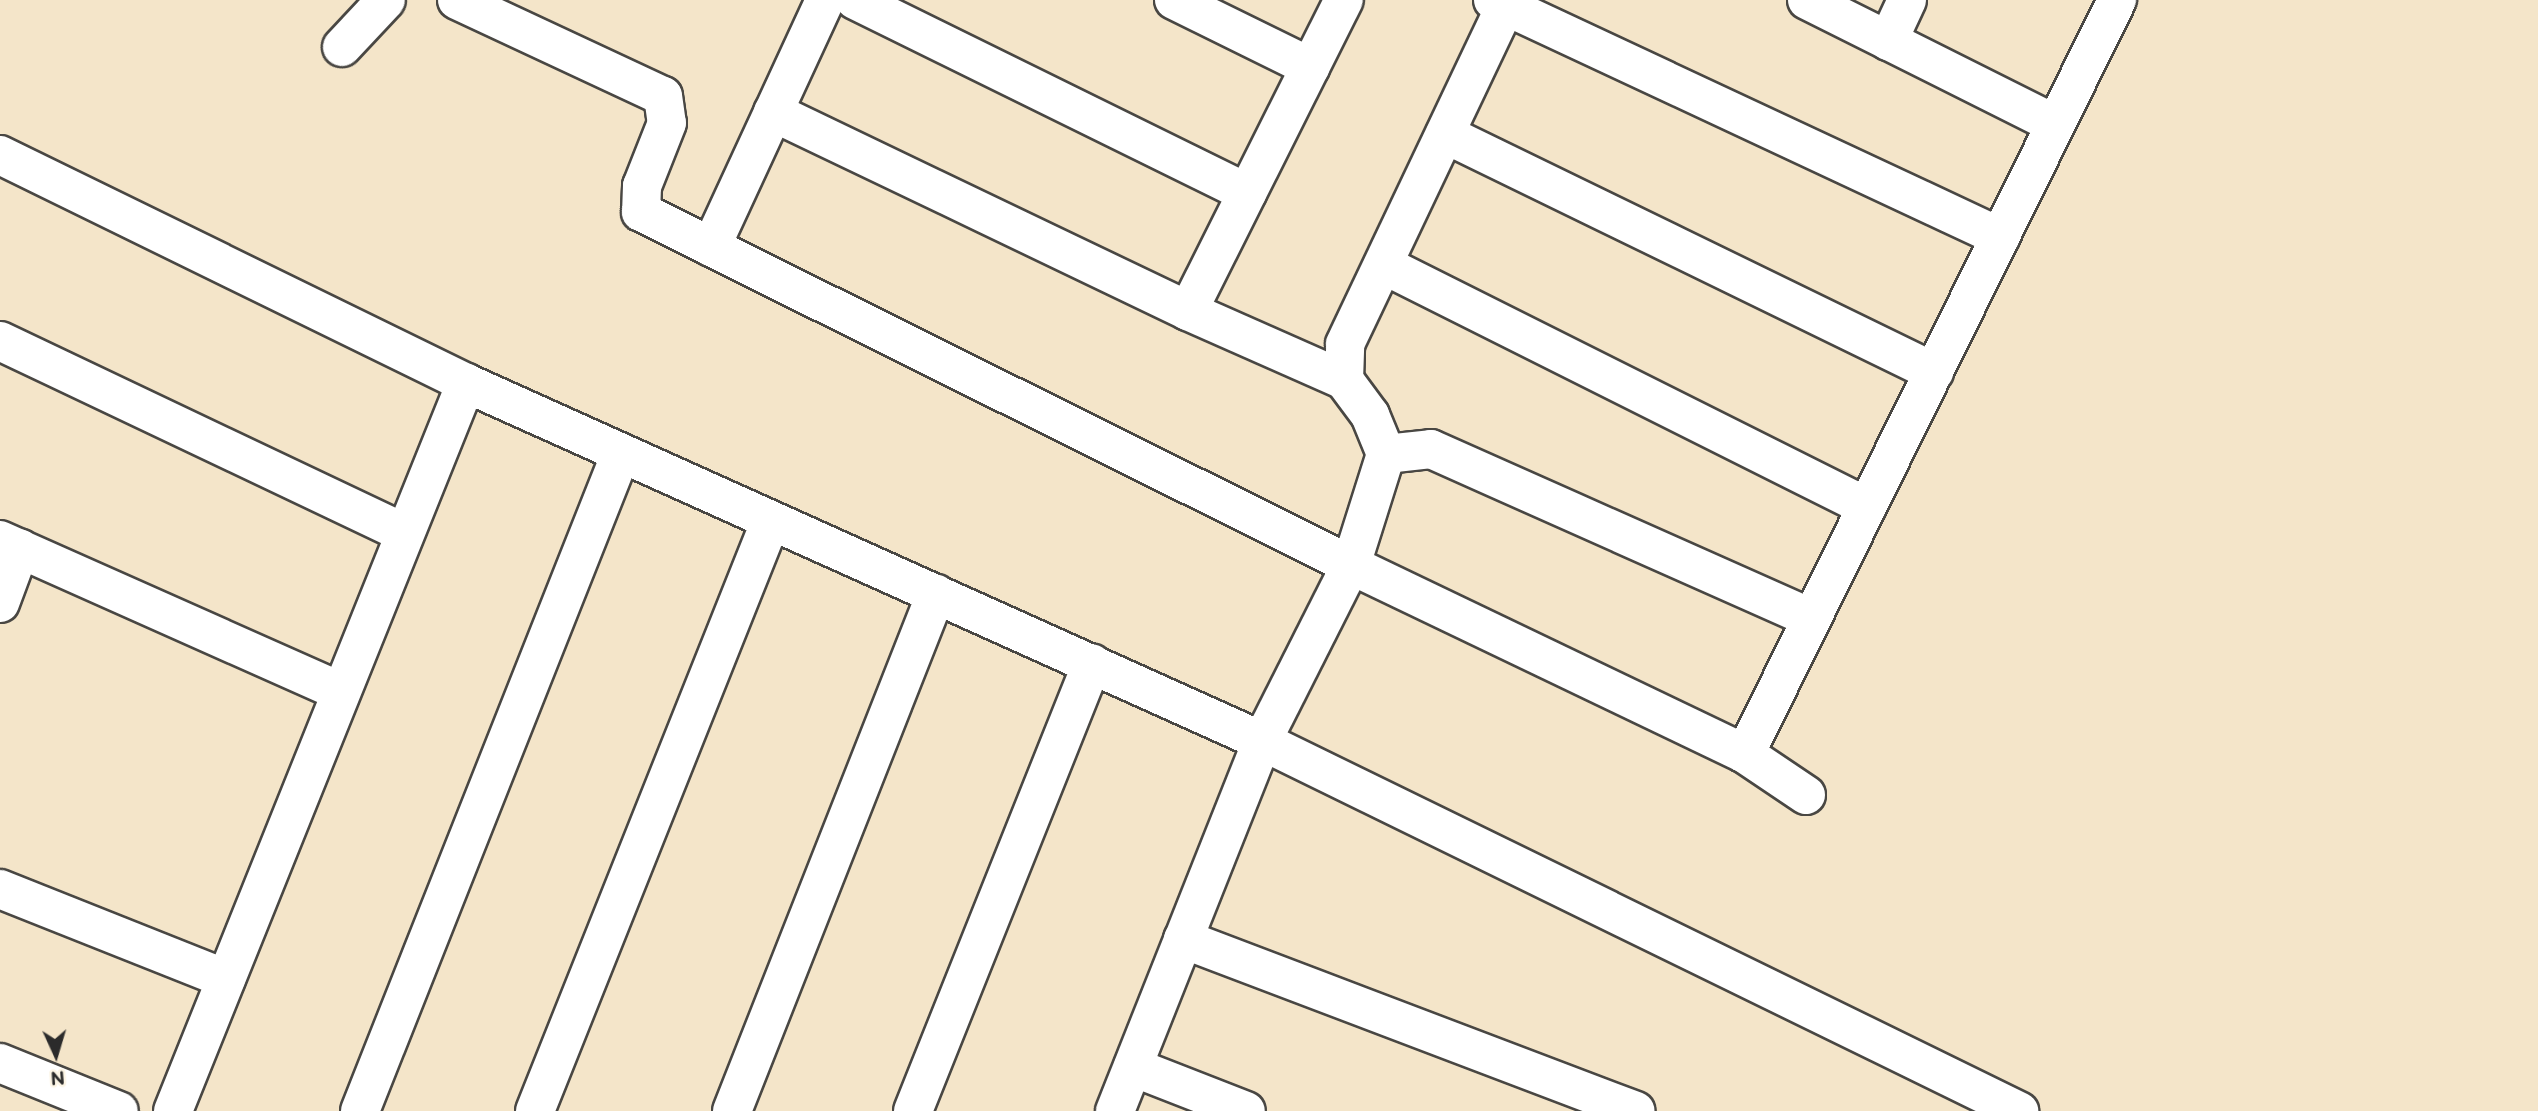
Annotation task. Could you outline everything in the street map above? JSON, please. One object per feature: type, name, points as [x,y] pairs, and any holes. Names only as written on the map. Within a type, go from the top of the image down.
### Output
[{"type":"street","points":[[342,47],[386,0]]},
{"type":"street","points":[[457,0],[663,96],[667,123],[642,186],[641,212],[1351,565],[1745,754],[1806,795]]},
{"type":"street","points":[[711,247],[825,0]]},
{"type":"street","points":[[855,0],[1247,193]]},
{"type":"street","points":[[1174,0],[1310,67]]},
{"type":"street","points":[[1188,311],[1344,0]]},
{"type":"street","points":[[1807,0],[2055,124]]},
{"type":"street","points":[[1888,41],[1907,0]]},
{"type":"street","points":[[1745,754],[2117,0]]},
{"type":"street","points":[[1344,380],[1345,344],[1445,134],[1502,2],[2000,237]]},
{"type":"street","points":[[773,112],[1188,311],[1344,380],[1370,415],[1386,454],[1351,565],[1262,741],[1115,1111]]},
{"type":"street","points":[[1445,134],[1934,372]]},
{"type":"street","points":[[0,155],[466,383],[1262,741],[2019,1111]]},
{"type":"street","points":[[1384,265],[1867,507]]},
{"type":"street","points":[[0,341],[404,533]]},
{"type":"street","points":[[173,1111],[466,383]]},
{"type":"street","points":[[1386,454],[1431,449],[1811,618]]},
{"type":"street","points":[[360,1111],[621,453]]},
{"type":"street","points":[[535,1111],[771,520]]},
{"type":"street","points":[[0,603],[10,545],[341,692]]},
{"type":"street","points":[[732,1111],[936,594]]},
{"type":"street","points":[[914,1111],[1092,664]]},
{"type":"street","points":[[0,889],[226,979]]},
{"type":"street","points":[[1183,939],[1635,1111]]},
{"type":"street","points":[[0,1063],[119,1111]]},
{"type":"street","points":[[1133,1067],[1245,1111]]}]
